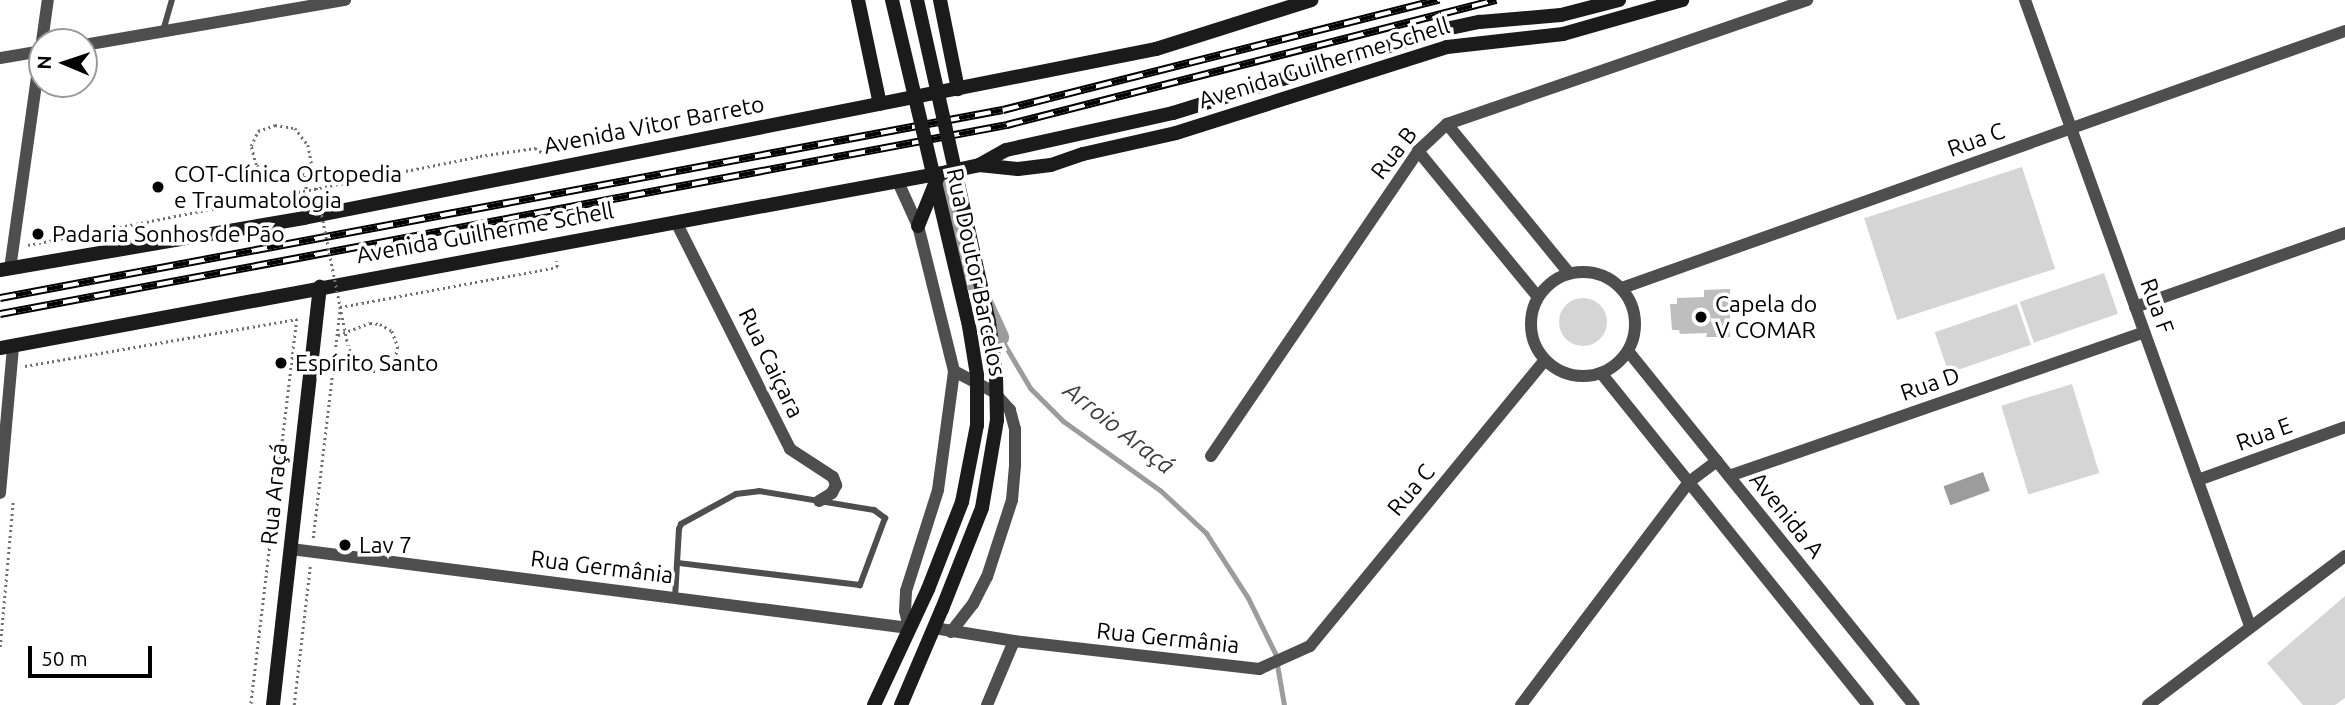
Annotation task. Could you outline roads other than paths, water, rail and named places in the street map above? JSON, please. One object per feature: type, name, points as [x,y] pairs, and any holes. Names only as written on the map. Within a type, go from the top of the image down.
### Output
[{"type":"main road","points":[[858,0],[880,104]]},
{"type":"main road","name":"Rua Doutor Barcelos","points":[[874,705],[949,539],[967,482],[977,425],[977,375],[969,326],[892,0]]},
{"type":"main road","name":"Rua Doutor Barcelos","points":[[901,705],[982,508],[997,420],[996,374],[989,322],[917,0]]},
{"type":"main road","points":[[940,0],[958,89]]},
{"type":"main road","name":"Avenida Vitor Barreto","points":[[5,270],[304,218],[1156,49],[1311,0]]},
{"type":"main road","name":"Avenida Guilherme Schell","points":[[979,165],[998,152],[1173,113],[1441,30],[1480,22],[1561,15],[1619,0]]},
{"type":"main road","name":"Avenida Guilherme Schell","points":[[7,347],[979,165],[1034,168],[1083,153],[1176,133],[1447,47],[1563,34],[1682,0]]},
{"type":"main road","points":[[918,226],[939,174]]},
{"type":"main road","name":"Rua Araçá","points":[[273,705],[320,287]]},
{"type":"street","points":[[44,28],[48,0]]},
{"type":"street","points":[[98,43],[295,4],[345,0]]},
{"type":"street","name":"Rua B","points":[[1211,456],[1418,151],[1447,124],[1807,0]]},
{"type":"street","name":"Rua F","points":[[2025,0],[2250,626]]},
{"type":"street","name":"Rua C","points":[[1622,288],[2345,31]]},
{"type":"street","points":[[0,58],[28,53]]},
{"type":"street","points":[[5,270],[33,98]]},
{"type":"street","points":[[1447,124],[1569,273]]},
{"type":"street","points":[[1418,151],[1537,296]]},
{"type":"street","points":[[898,182],[918,226],[954,371],[938,490],[906,591],[905,611],[909,628]]},
{"type":"street","name":"Rua Caiçara","points":[[676,222],[790,449],[833,477],[836,485],[832,493],[819,501]]},
{"type":"street","points":[[2135,307],[2345,233]]},
{"type":"street","points":[[1569,273],[1597,273],[1622,288],[1631,302],[1636,319],[1635,336],[1628,351],[1616,365],[1601,373],[1572,375],[1545,360],[1532,334],[1531,320],[1537,296],[1554,281],[1569,273]]},
{"type":"street","name":"Rua D","points":[[1729,476],[2144,332]]},
{"type":"street","points":[[0,493],[7,347]]},
{"type":"street","name":"Avenida A","points":[[1628,351],[1914,705]]},
{"type":"street","name":"Rua C","points":[[1303,648],[1545,360]]},
{"type":"street","points":[[951,632],[973,604],[986,577],[1012,500],[1015,465],[1015,429],[1010,410],[994,392],[954,371]]},
{"type":"street","points":[[1601,373],[1868,705]]},
{"type":"street","name":"Rua E","points":[[2198,480],[2345,427]]},
{"type":"street","points":[[1521,705],[1689,482],[1717,461]]},
{"type":"street","name":"Rua Germânia","points":[[291,549],[909,628]]},
{"type":"street","points":[[2148,705],[2345,556]]},
{"type":"street","name":"Rua Germânia","points":[[934,628],[1014,641],[1259,668],[1303,648]]},
{"type":"street","points":[[987,705],[1014,641]]},
{"type":"lane","points":[[163,31],[172,0]]},
{"type":"lane","points":[[675,598],[677,563],[681,524],[736,494],[759,491],[874,510],[885,518],[860,585],[677,563]]},
{"type":"waterway","name":"Arroio Araçá","points":[[945,175],[970,272],[1000,337]]},
{"type":"waterway","name":"Arroio Araçá","points":[[1000,337],[1030,388],[1063,421],[1161,491],[1206,533],[1248,598],[1275,653],[1284,705]]},
{"type":"railway","points":[[0,298],[1003,110],[1439,0]]},
{"type":"railway","points":[[0,314],[1007,125],[1496,0]]},
{"type":"place","name":"COT-Clínica Ortopedia e Traumatologia","points":[[158,187]]},
{"type":"place","name":"Padaria Sonhos de Pão","points":[[38,234]]},
{"type":"place","name":"Capela do V COMAR","points":[[1701,317]]},
{"type":"place","name":"Espírito Santo","points":[[281,363]]},
{"type":"place","name":"Lav 7","points":[[345,545]]}]
